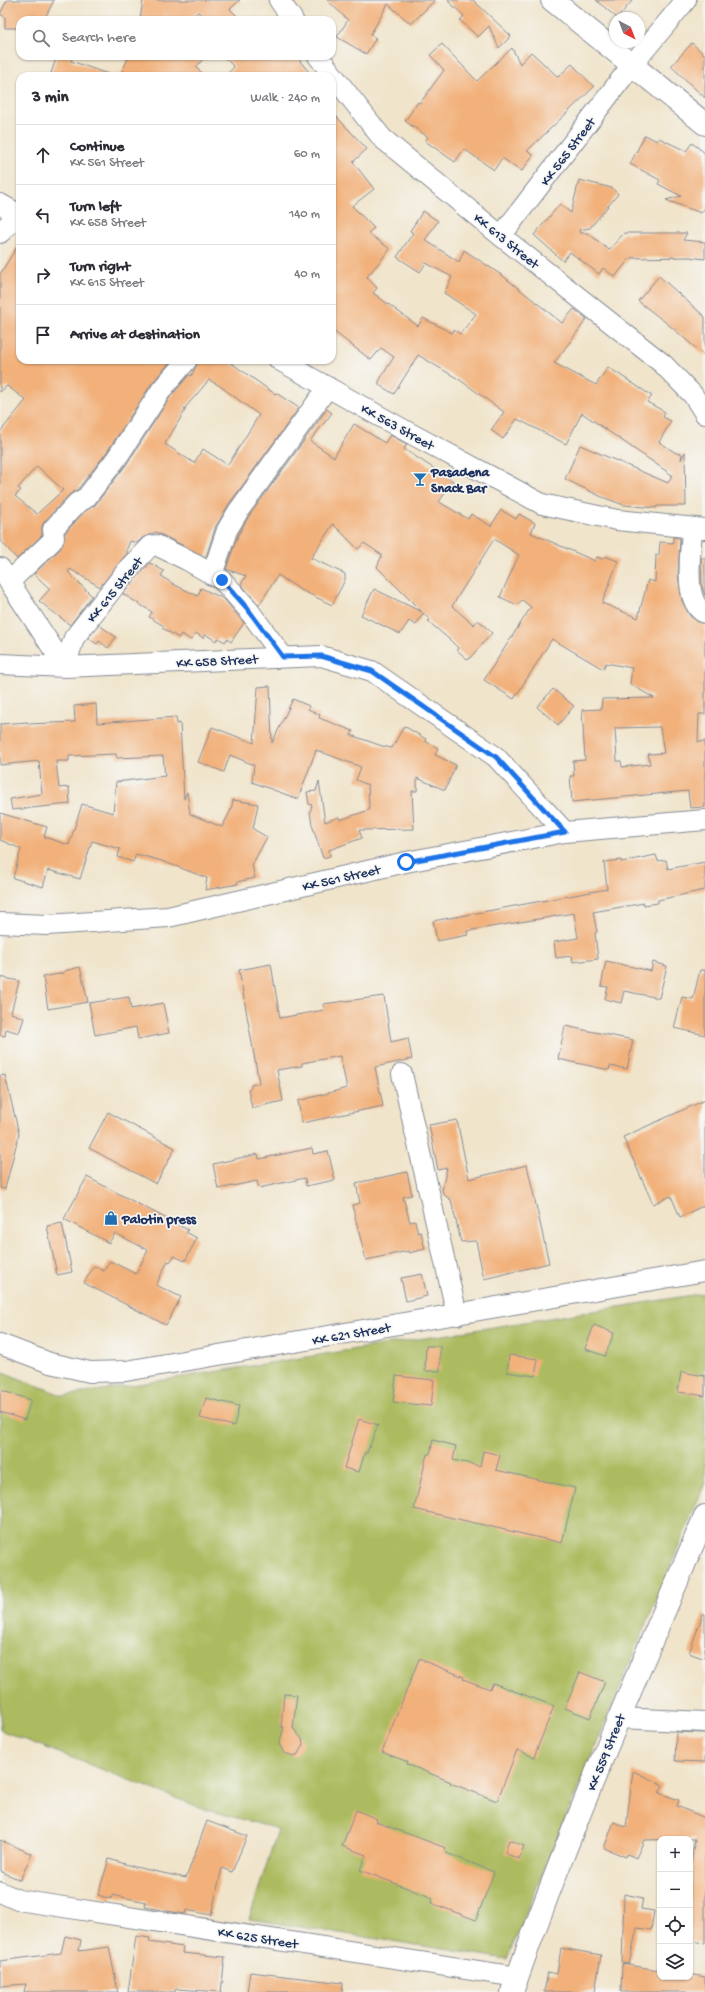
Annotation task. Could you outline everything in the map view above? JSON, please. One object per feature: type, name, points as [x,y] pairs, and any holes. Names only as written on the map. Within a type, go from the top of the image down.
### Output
[{"type":"main road","points":[[552,0],[705,124]]},
{"type":"main road","name":"KK 559 Street","points":[[515,1984],[547,1894],[619,1718],[705,1516]]},
{"type":"street","points":[[279,0],[290,16]]},
{"type":"street","name":"KK 565 Street","points":[[501,236],[632,65],[686,0]]},
{"type":"street","name":"KK 613 Street","points":[[321,60],[330,72]]},
{"type":"street","name":"KK 613 Street","points":[[336,79],[382,138],[501,236],[664,364],[693,395],[705,414]]},
{"type":"street","points":[[0,204],[16,213]]},
{"type":"street","points":[[0,233],[16,218]]},
{"type":"street","points":[[65,667],[5,575],[51,542],[54,538],[53,529],[77,503],[86,498],[116,458],[162,389],[184,364]]},
{"type":"street","name":"KK 563 Street","points":[[286,364],[542,504],[617,520],[698,529]]},
{"type":"street","points":[[212,575],[227,530],[239,510],[328,387]]},
{"type":"street","points":[[698,529],[690,585],[693,601],[698,610],[705,613]]},
{"type":"street","name":"KK 615 Street","points":[[65,667],[74,638],[128,569],[150,546],[156,545],[187,560],[222,580],[247,608],[283,657]]},
{"type":"street","name":"KK 658 Street","points":[[0,664],[65,667],[321,656],[372,671],[496,757],[565,832]]},
{"type":"street","name":"KK 561 Street","points":[[0,923],[47,925],[168,917],[406,862],[565,832],[705,820]]},
{"type":"street","points":[[402,1074],[457,1315]]},
{"type":"street","name":"KK 621 Street","points":[[0,1344],[50,1363],[90,1372],[126,1372],[705,1271]]},
{"type":"street","points":[[619,1718],[705,1722]]},
{"type":"street","name":"KK 625 Street","points":[[0,1892],[18,1900],[515,1984]]},
{"type":"green space","points":[[705,1293],[705,1483],[507,1959],[249,1919],[278,1829],[204,1809],[0,1730],[0,1371],[64,1396]]},
{"type":"building","points":[[7,0],[54,0],[46,16],[16,16],[16,28],[5,28],[5,17],[0,14]]},
{"type":"building","points":[[143,0],[240,0],[230,9],[237,16],[202,16],[198,12],[193,16],[141,16]]},
{"type":"building","points":[[327,0],[435,0],[411,24],[388,4],[370,35],[376,38],[366,54],[337,37],[348,20]]},
{"type":"building","points":[[447,0],[473,0],[511,36],[499,48],[489,26],[478,37],[460,20],[464,16]]},
{"type":"building","points":[[596,0],[633,0],[622,12],[610,12]]},
{"type":"building","points":[[692,43],[705,55],[705,98],[671,66]]},
{"type":"building","points":[[442,44],[477,81],[512,48],[520,64],[531,52],[558,77],[572,64],[594,87],[527,151],[533,155],[522,171],[502,158],[494,170],[464,149],[455,162],[425,141],[428,137],[405,121],[418,102],[420,103],[444,70],[430,55]]},
{"type":"building","points":[[56,60],[71,60],[102,72],[51,72]]},
{"type":"building","points":[[127,60],[202,60],[196,67],[201,72],[122,72]]},
{"type":"building","points":[[227,60],[299,60],[309,72],[229,72],[234,67]]},
{"type":"building","points":[[336,116],[367,149],[353,162],[374,189],[352,206],[374,228],[368,233],[390,249],[367,277],[377,288],[373,293],[418,326],[423,318],[452,333],[454,330],[460,334],[476,314],[444,293],[452,277],[426,263],[420,272],[397,257],[413,233],[410,231],[423,211],[438,221],[425,240],[459,262],[464,250],[503,276],[562,323],[574,309],[587,319],[554,363],[596,385],[608,367],[652,396],[647,402],[665,412],[663,417],[671,421],[659,442],[676,453],[682,454],[681,460],[685,452],[686,506],[657,506],[656,508],[624,505],[602,497],[565,479],[580,445],[668,483],[672,475],[582,413],[566,444],[517,419],[503,439],[491,430],[504,412],[460,380],[418,355],[394,394],[379,385],[379,381],[394,357],[381,348],[371,360],[336,333]]},
{"type":"building","points":[[645,135],[657,141],[659,138],[686,151],[692,143],[705,153],[705,208],[701,213],[666,200],[681,196],[658,184],[660,180],[630,164]]},
{"type":"building","points":[[579,180],[612,188],[618,194],[590,228],[579,230],[580,233],[588,233],[609,250],[624,233],[687,233],[683,240],[705,242],[705,259],[689,257],[630,258],[615,277],[603,268],[599,274],[570,252],[563,261],[534,235],[560,204],[571,213]]},
{"type":"building","points":[[16,248],[16,364],[168,364],[152,383],[107,452],[78,489],[69,495],[45,521],[42,526],[42,535],[17,559],[0,540],[0,432],[26,400],[7,386],[0,392],[0,274]],"holes":[[[37,466],[63,490],[37,514],[15,496],[21,490],[18,488]]]},
{"type":"building","points":[[659,276],[705,317],[705,356],[638,301]]},
{"type":"building","points":[[197,364],[233,364],[275,394],[276,393],[299,408],[229,504],[216,526],[206,557],[156,532],[142,538],[137,543],[130,541],[126,551],[128,552],[100,587],[70,569],[68,572],[92,596],[70,625],[39,601],[50,589],[34,574],[60,549],[63,544],[65,533],[84,512],[95,505],[126,465],[171,396],[189,375],[191,376]],"holes":[[[209,380],[220,386],[259,415],[228,465],[203,449],[194,463],[165,444],[186,409],[184,409]]]},
{"type":"building","points":[[327,409],[332,413],[310,441],[334,457],[354,424],[385,443],[390,435],[407,444],[404,449],[453,481],[439,502],[468,519],[471,514],[491,526],[501,510],[516,519],[519,514],[535,523],[531,533],[595,561],[597,557],[603,559],[605,556],[618,561],[602,603],[638,618],[648,580],[655,582],[656,555],[659,555],[660,542],[673,543],[673,537],[680,538],[678,575],[682,601],[690,616],[698,622],[705,624],[705,714],[699,714],[698,742],[705,741],[705,807],[690,808],[688,791],[572,802],[570,776],[574,776],[573,761],[585,760],[582,710],[601,709],[602,699],[654,698],[630,684],[632,668],[606,663],[603,669],[552,639],[514,699],[484,680],[531,607],[522,600],[517,605],[500,597],[519,555],[494,539],[452,606],[474,625],[478,620],[492,633],[468,660],[457,650],[458,648],[451,641],[428,621],[430,620],[423,613],[416,625],[409,621],[400,634],[361,615],[374,589],[422,612],[377,567],[382,555],[364,543],[358,549],[333,524],[311,558],[345,574],[345,580],[332,605],[299,589],[278,575],[259,605],[241,584],[246,576],[226,569],[238,535],[249,516]],"holes":[[[660,727],[664,753],[648,754],[650,764],[622,767],[621,761],[617,761],[615,728]]]},
{"type":"building","points":[[701,558],[705,558],[705,596],[702,586]]},
{"type":"building","points":[[150,563],[164,571],[161,576],[175,585],[198,596],[201,588],[224,599],[244,623],[231,642],[227,639],[225,642],[218,638],[216,641],[205,634],[203,638],[196,633],[191,640],[181,634],[179,638],[162,628],[164,626],[149,617],[152,612],[123,594]]},
{"type":"building","points":[[99,625],[116,637],[108,648],[99,641],[97,644],[88,638]]},
{"type":"building","points":[[270,686],[272,743],[293,699],[309,706],[308,709],[320,715],[319,718],[353,731],[351,735],[382,746],[392,748],[404,726],[438,748],[435,755],[456,765],[445,790],[417,778],[417,791],[412,791],[414,829],[359,830],[362,838],[329,850],[330,856],[323,858],[312,825],[310,812],[312,805],[309,804],[307,792],[316,791],[319,781],[325,822],[339,817],[340,820],[369,810],[368,785],[356,780],[361,767],[316,750],[298,799],[252,782],[254,765],[230,755],[224,772],[198,762],[212,727],[254,743],[258,687]]},
{"type":"building","points":[[553,689],[574,706],[558,725],[537,707]]},
{"type":"building","points":[[96,704],[97,723],[176,717],[177,724],[180,723],[184,799],[187,792],[190,814],[222,827],[231,810],[233,800],[258,804],[253,829],[267,837],[252,865],[255,878],[237,882],[238,884],[205,890],[207,878],[162,861],[136,854],[133,862],[118,857],[120,849],[92,841],[80,879],[48,870],[43,887],[13,878],[21,849],[0,840],[0,813],[47,827],[44,837],[69,845],[82,804],[113,813],[116,782],[165,776],[163,756],[117,758],[116,754],[69,756],[69,761],[56,761],[59,788],[69,787],[70,804],[12,810],[10,799],[42,794],[39,761],[0,765],[0,724],[28,722],[28,724],[75,722],[74,706]]},
{"type":"building","points":[[656,855],[658,861],[666,860],[668,869],[705,862],[705,890],[658,900],[658,903],[644,905],[644,903],[593,912],[597,932],[595,933],[598,959],[573,962],[572,956],[556,958],[554,942],[578,938],[574,913],[467,931],[468,935],[437,941],[433,921],[607,889],[604,862],[621,860],[621,862]]},
{"type":"building","points":[[606,961],[651,971],[653,962],[667,966],[659,998],[624,991],[621,1003],[605,999],[608,987],[601,986]]},
{"type":"building","points":[[271,964],[280,1018],[324,1010],[323,1004],[384,996],[391,1042],[408,1038],[412,1059],[375,1067],[383,1106],[302,1123],[298,1101],[347,1088],[340,1056],[302,1063],[302,1066],[277,1070],[283,1101],[252,1108],[248,1089],[251,1088],[251,1085],[259,1083],[239,970]]},
{"type":"building","points":[[80,967],[88,1002],[48,1009],[43,977],[64,973],[64,971]]},
{"type":"building","points":[[700,970],[705,970],[705,1035],[674,1028],[682,997],[693,999]]},
{"type":"building","points":[[0,977],[19,981],[11,1013],[24,1018],[19,1033],[6,1029],[5,1036],[0,1035]]},
{"type":"building","points":[[129,997],[131,1009],[163,1003],[169,1033],[138,1039],[136,1027],[95,1035],[89,1003]]},
{"type":"building","points":[[565,1026],[633,1040],[627,1069],[610,1066],[609,1070],[558,1059]]},
{"type":"building","points":[[5,1075],[19,1134],[5,1189],[0,1188],[0,1076]]},
{"type":"building","points":[[705,1100],[705,1205],[680,1217],[671,1196],[653,1204],[623,1137]]},
{"type":"building","points":[[108,1112],[175,1148],[156,1184],[89,1148]]},
{"type":"building","points":[[457,1120],[469,1179],[527,1165],[549,1263],[484,1279],[476,1241],[461,1242],[451,1200],[443,1194],[442,1190],[447,1168],[438,1170],[429,1125]]},
{"type":"building","points":[[312,1148],[313,1154],[328,1151],[335,1180],[306,1186],[305,1178],[259,1188],[257,1181],[218,1189],[213,1164],[258,1154],[259,1159]]},
{"type":"building","points":[[407,1172],[412,1195],[403,1197],[410,1222],[415,1221],[418,1233],[421,1232],[425,1249],[366,1260],[352,1205],[360,1203],[356,1183]]},
{"type":"building","points":[[87,1177],[188,1230],[186,1232],[197,1238],[185,1261],[174,1256],[170,1262],[168,1261],[156,1285],[181,1297],[166,1325],[84,1283],[94,1266],[104,1271],[110,1261],[136,1274],[148,1250],[115,1233],[109,1243],[64,1219]]},
{"type":"building","points":[[62,1223],[72,1272],[57,1275],[47,1226]]},
{"type":"building","points":[[422,1274],[427,1296],[406,1301],[401,1278]]},
{"type":"building","points":[[594,1325],[614,1333],[605,1356],[585,1349]]},
{"type":"building","points":[[426,1346],[440,1346],[440,1371],[425,1371]]},
{"type":"building","points":[[509,1355],[538,1359],[535,1376],[507,1372]]},
{"type":"building","points":[[681,1372],[705,1376],[705,1396],[678,1392]]},
{"type":"building","points":[[396,1376],[434,1380],[431,1406],[393,1402]]},
{"type":"building","points":[[0,1390],[31,1400],[25,1420],[0,1412]]},
{"type":"building","points":[[206,1398],[239,1406],[234,1426],[200,1418]]},
{"type":"building","points":[[359,1419],[378,1425],[367,1453],[365,1452],[359,1472],[344,1468]]},
{"type":"building","points":[[433,1440],[456,1446],[453,1460],[480,1466],[483,1451],[500,1455],[496,1470],[575,1488],[562,1543],[414,1509],[427,1454],[430,1454]]},
{"type":"building","points":[[703,1614],[705,1614],[705,1659],[689,1653]]},
{"type":"building","points":[[419,1659],[464,1677],[463,1679],[490,1689],[493,1683],[554,1706],[534,1757],[517,1750],[497,1801],[450,1783],[451,1782],[407,1764],[408,1762],[382,1752]]},
{"type":"building","points":[[580,1672],[605,1682],[590,1718],[565,1708]]},
{"type":"building","points":[[284,1694],[297,1695],[293,1728],[302,1739],[303,1744],[298,1754],[294,1756],[284,1753],[279,1744],[284,1727],[281,1727]]},
{"type":"building","points":[[676,1732],[705,1733],[705,1762],[675,1761]]},
{"type":"building","points":[[633,1771],[663,1785],[659,1793],[679,1800],[677,1806],[705,1818],[705,1943],[693,1941],[693,1851],[695,1839],[693,1839],[693,1836],[657,1836],[657,1840],[644,1840],[636,1858],[627,1854],[626,1857],[604,1848],[614,1822],[626,1827]]},
{"type":"building","points":[[356,1810],[377,1819],[376,1822],[446,1848],[444,1852],[494,1872],[476,1920],[431,1903],[433,1898],[360,1870],[366,1855],[342,1846]]},
{"type":"building","points":[[207,1821],[247,1836],[232,1872],[222,1868],[211,1915],[186,1910],[185,1914],[161,1910],[145,1907],[146,1902],[112,1895],[111,1899],[98,1895],[109,1859],[135,1867],[186,1878]]},
{"type":"building","points":[[0,1840],[32,1854],[20,1880],[0,1871]]},
{"type":"building","points":[[509,1840],[524,1846],[519,1859],[505,1853]]},
{"type":"building","points":[[624,1894],[643,1898],[641,1909],[654,1911],[651,1930],[637,1928],[629,1964],[622,1963]]},
{"type":"building","points":[[65,1936],[81,1940],[79,1951],[109,1947],[118,1992],[24,1992],[26,1984],[0,1986],[0,1961],[61,1953]]},
{"type":"building","points":[[136,1936],[150,1938],[149,1942],[183,1947],[182,1953],[225,1957],[221,1992],[176,1989],[175,1992],[128,1992]]},
{"type":"building","points":[[561,1948],[601,1955],[595,1992],[544,1992],[548,1972],[557,1974]]},
{"type":"building","points":[[622,1964],[657,1970],[657,1980],[693,1980],[693,1975],[705,1977],[705,1992],[621,1992]]},
{"type":"building","points":[[250,1972],[343,1983],[342,1992],[247,1992]]},
{"type":"place","name":"Pasadena Snack Bar","points":[[420,479]]},
{"type":"place","name":"Palotin press","points":[[111,1218]]},
{"type":"route","points":[[222,580],[247,608],[283,657],[321,656],[372,671],[419,702],[496,757],[565,832],[406,862]]}]
